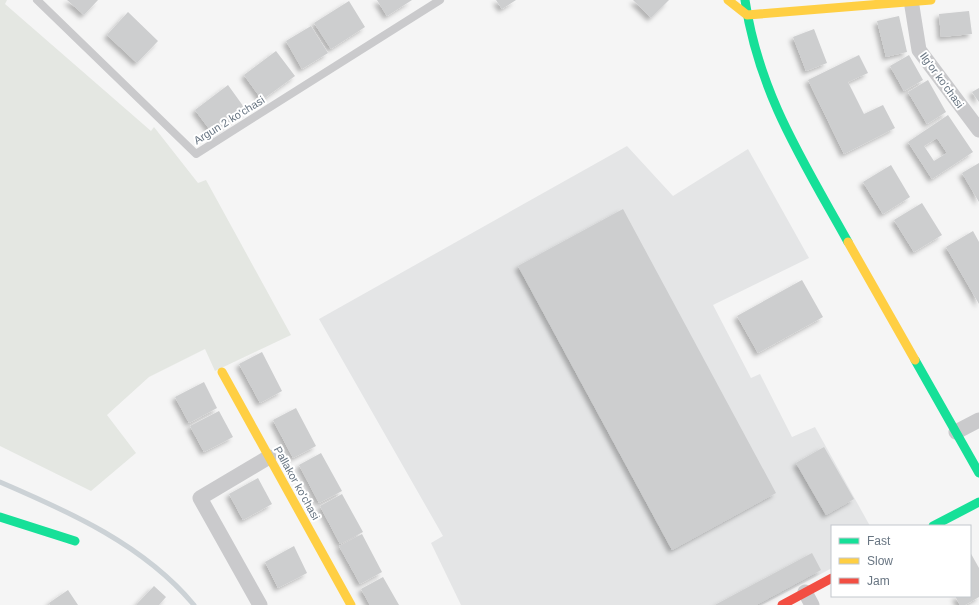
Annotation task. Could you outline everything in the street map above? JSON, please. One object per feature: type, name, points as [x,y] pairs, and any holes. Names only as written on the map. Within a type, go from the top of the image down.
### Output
[{"type":"street","points":[[728,0],[747,15],[931,0]]},
{"type":"street","points":[[745,0],[747,15],[762,77],[787,133],[979,473]]},
{"type":"street","name":"Ilg'or ko'chasi","points":[[911,1],[919,50],[979,130]]},
{"type":"street","name":"Pallakor ko'chasi","points":[[222,372],[351,605]]},
{"type":"street","points":[[956,432],[979,420]]},
{"type":"street","points":[[260,605],[200,498],[269,457]]},
{"type":"street","points":[[935,525],[979,502]]},
{"type":"street","points":[[0,517],[14,523],[75,541]]},
{"type":"street","points":[[782,605],[808,599],[831,579]]},
{"type":"lane","name":"Argun 2 ko'chasi","points":[[37,0],[196,154],[440,0]]},
{"type":"shaded area","points":[[0,0],[7,0],[5,4],[151,131],[154,127],[198,183],[206,180],[291,335],[215,371],[205,349],[149,377],[107,415],[136,453],[91,491],[0,446]]},
{"type":"shaded area","points":[[627,146],[673,196],[748,149],[809,258],[713,305],[751,378],[760,374],[792,437],[815,427],[869,525],[831,525],[831,569],[762,605],[461,605],[431,543],[443,536],[319,319]]},
{"type":"building","points":[[67,0],[98,0],[84,15]]},
{"type":"building","points":[[377,0],[412,0],[387,16]]},
{"type":"building","points":[[496,0],[516,0],[502,9]]},
{"type":"building","points":[[633,0],[669,0],[651,18]]},
{"type":"building","points":[[349,1],[365,27],[331,49],[314,23]]},
{"type":"building","points":[[969,11],[972,34],[941,37],[939,14]]},
{"type":"building","points":[[128,12],[158,41],[137,63],[107,35]]},
{"type":"building","points":[[899,16],[907,52],[886,57],[877,21]]},
{"type":"building","points":[[311,26],[328,53],[302,69],[286,41]]},
{"type":"building","points":[[814,29],[827,63],[806,71],[793,37]]},
{"type":"building","points":[[276,51],[295,76],[262,100],[244,75]]},
{"type":"building","points":[[859,55],[868,73],[848,82],[864,114],[883,105],[895,128],[844,154],[808,80]]},
{"type":"building","points":[[909,55],[923,80],[904,91],[890,66]]},
{"type":"building","points":[[928,80],[946,112],[927,124],[908,92]]},
{"type":"building","points":[[228,85],[246,110],[213,134],[195,110]]},
{"type":"building","points":[[979,88],[979,102],[972,92]]},
{"type":"building","points":[[948,115],[973,152],[932,179],[908,142]],"holes":[[[937,138],[947,153],[934,161],[924,146]]]},
{"type":"building","points":[[979,163],[979,202],[962,173]]},
{"type":"building","points":[[891,165],[910,197],[883,214],[863,182]]},
{"type":"building","points":[[922,203],[942,235],[914,252],[894,220]]},
{"type":"building","points":[[623,209],[776,493],[672,550],[518,266]]},
{"type":"building","points":[[973,231],[979,242],[979,304],[946,247]]},
{"type":"building","points":[[802,280],[823,317],[758,353],[737,316]]},
{"type":"building","points":[[262,352],[282,391],[260,403],[239,364]]},
{"type":"building","points":[[204,382],[217,408],[189,423],[175,397]]},
{"type":"building","points":[[296,408],[316,446],[293,458],[273,420]]},
{"type":"building","points":[[219,411],[233,437],[204,452],[190,426]]},
{"type":"building","points":[[824,447],[854,499],[826,515],[796,463]]},
{"type":"building","points":[[321,453],[342,491],[319,503],[299,465]]},
{"type":"building","points":[[258,478],[272,504],[243,520],[229,494]]},
{"type":"building","points":[[342,494],[363,532],[340,544],[320,506]]},
{"type":"building","points":[[362,534],[382,572],[360,584],[339,546]]},
{"type":"building","points":[[294,546],[307,573],[278,588],[265,562]]},
{"type":"building","points":[[812,553],[821,570],[756,605],[715,605]]},
{"type":"building","points":[[971,554],[979,568],[979,597],[965,605],[960,605],[956,597],[971,597]]},
{"type":"building","points":[[383,577],[399,605],[370,605],[361,589]]},
{"type":"building","points":[[154,586],[166,597],[159,605],[136,605]]},
{"type":"building","points":[[68,590],[78,605],[50,605],[49,603]]},
{"type":"waterway","points":[[0,482],[53,505],[104,532],[152,565],[174,584],[194,605]]},
{"type":"traffic: fast","points":[[745,0],[752,34],[772,97],[799,155],[848,242]]},
{"type":"traffic: fast","points":[[915,360],[979,473]]},
{"type":"traffic: fast","points":[[935,525],[979,502]]},
{"type":"traffic: fast","points":[[0,517],[75,541]]},
{"type":"traffic: slow","points":[[728,0],[747,15],[931,0]]},
{"type":"traffic: slow","points":[[848,242],[915,360]]},
{"type":"traffic: slow","points":[[222,372],[351,605]]},
{"type":"traffic: jam","points":[[782,605],[831,579]]}]
